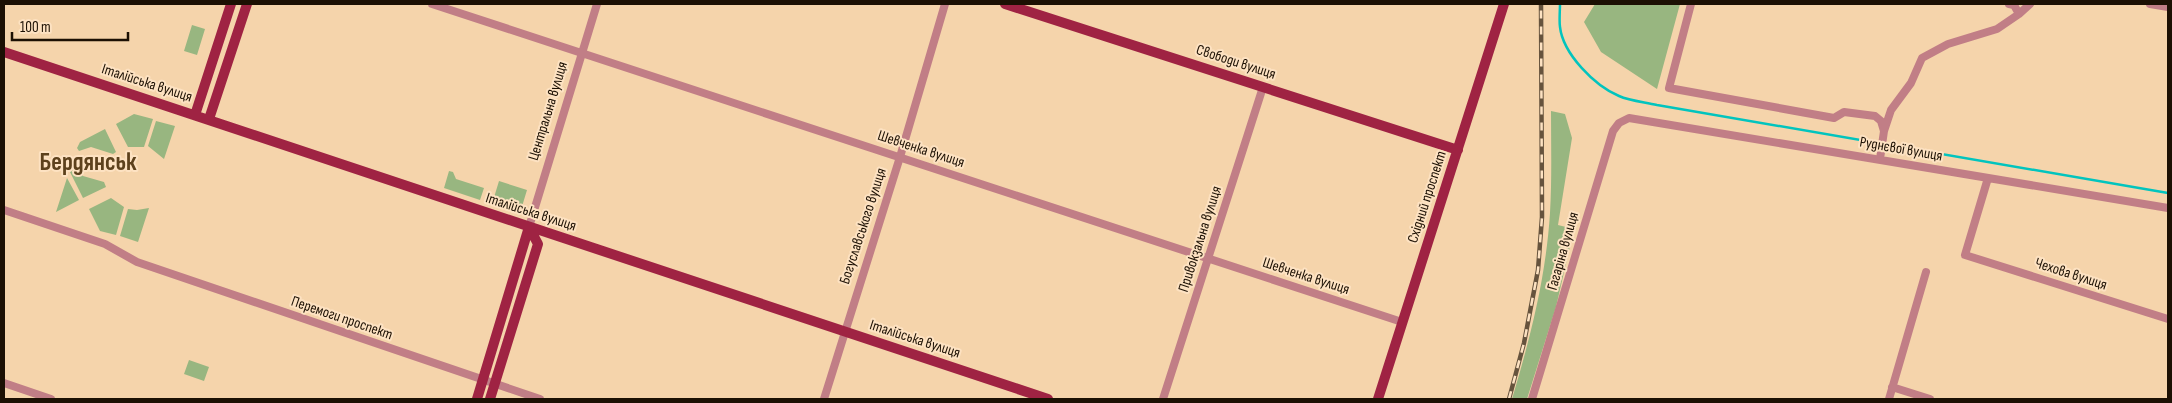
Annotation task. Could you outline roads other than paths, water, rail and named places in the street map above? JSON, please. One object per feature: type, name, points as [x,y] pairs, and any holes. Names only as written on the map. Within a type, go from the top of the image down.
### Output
[{"type":"main road","points":[[195,115],[232,4]]},
{"type":"main road","points":[[209,119],[247,4]]},
{"type":"main road","name":"Свободи вулиця","points":[[1005,4],[1458,150]]},
{"type":"main road","name":"Східний проспект","points":[[1378,399],[1504,4]]},
{"type":"main road","name":"Італійська вулиця","points":[[4,52],[1048,399]]},
{"type":"main road","points":[[490,399],[538,244],[529,227]]},
{"type":"main road","name":"Центральна вулиця","points":[[477,399],[529,227]]},
{"type":"street","name":"Шевченка вулиця","points":[[432,4],[1402,322]]},
{"type":"street","name":"Центральна вулиця","points":[[529,227],[597,4]]},
{"type":"street","name":"Богуславського вулиця","points":[[824,399],[900,157],[945,4]]},
{"type":"street","points":[[1691,4],[1669,88],[1834,118],[1844,112],[1875,116],[1881,121],[1884,131]]},
{"type":"street","points":[[2008,4],[2014,5],[2020,14]]},
{"type":"street","points":[[1880,160],[1884,131],[1891,110],[1911,83],[1919,63],[1926,54],[1948,44],[1985,34],[2020,14],[2030,4]]},
{"type":"street","points":[[2150,4],[2168,7]]},
{"type":"street","name":"Привокзальна вулиця","points":[[1163,399],[1263,87]]},
{"type":"street","name":"Руднєвої вулиця","points":[[1629,118],[2168,208]]},
{"type":"street","name":"Гагаріна вулиця","points":[[1532,399],[1613,131],[1619,123],[1629,118]]},
{"type":"street","name":"Чехова вулиця","points":[[1988,178],[1965,255],[2168,319]]},
{"type":"street","name":"Перемоги проспект","points":[[4,210],[105,244],[137,262],[540,399]]},
{"type":"street","points":[[1888,399],[1926,272]]},
{"type":"street","points":[[4,383],[51,399]]},
{"type":"street","points":[[1892,388],[1930,399]]},
{"type":"waterway","points":[[1560,4],[1562,37],[1567,48],[1591,77],[1600,85],[1623,98],[2168,193]]},
{"type":"railway","points":[[1509,399],[1524,343],[1538,270],[1542,217],[1541,4]]},
{"type":"district","name":"Бердянськ","points":[[88,162]]}]
